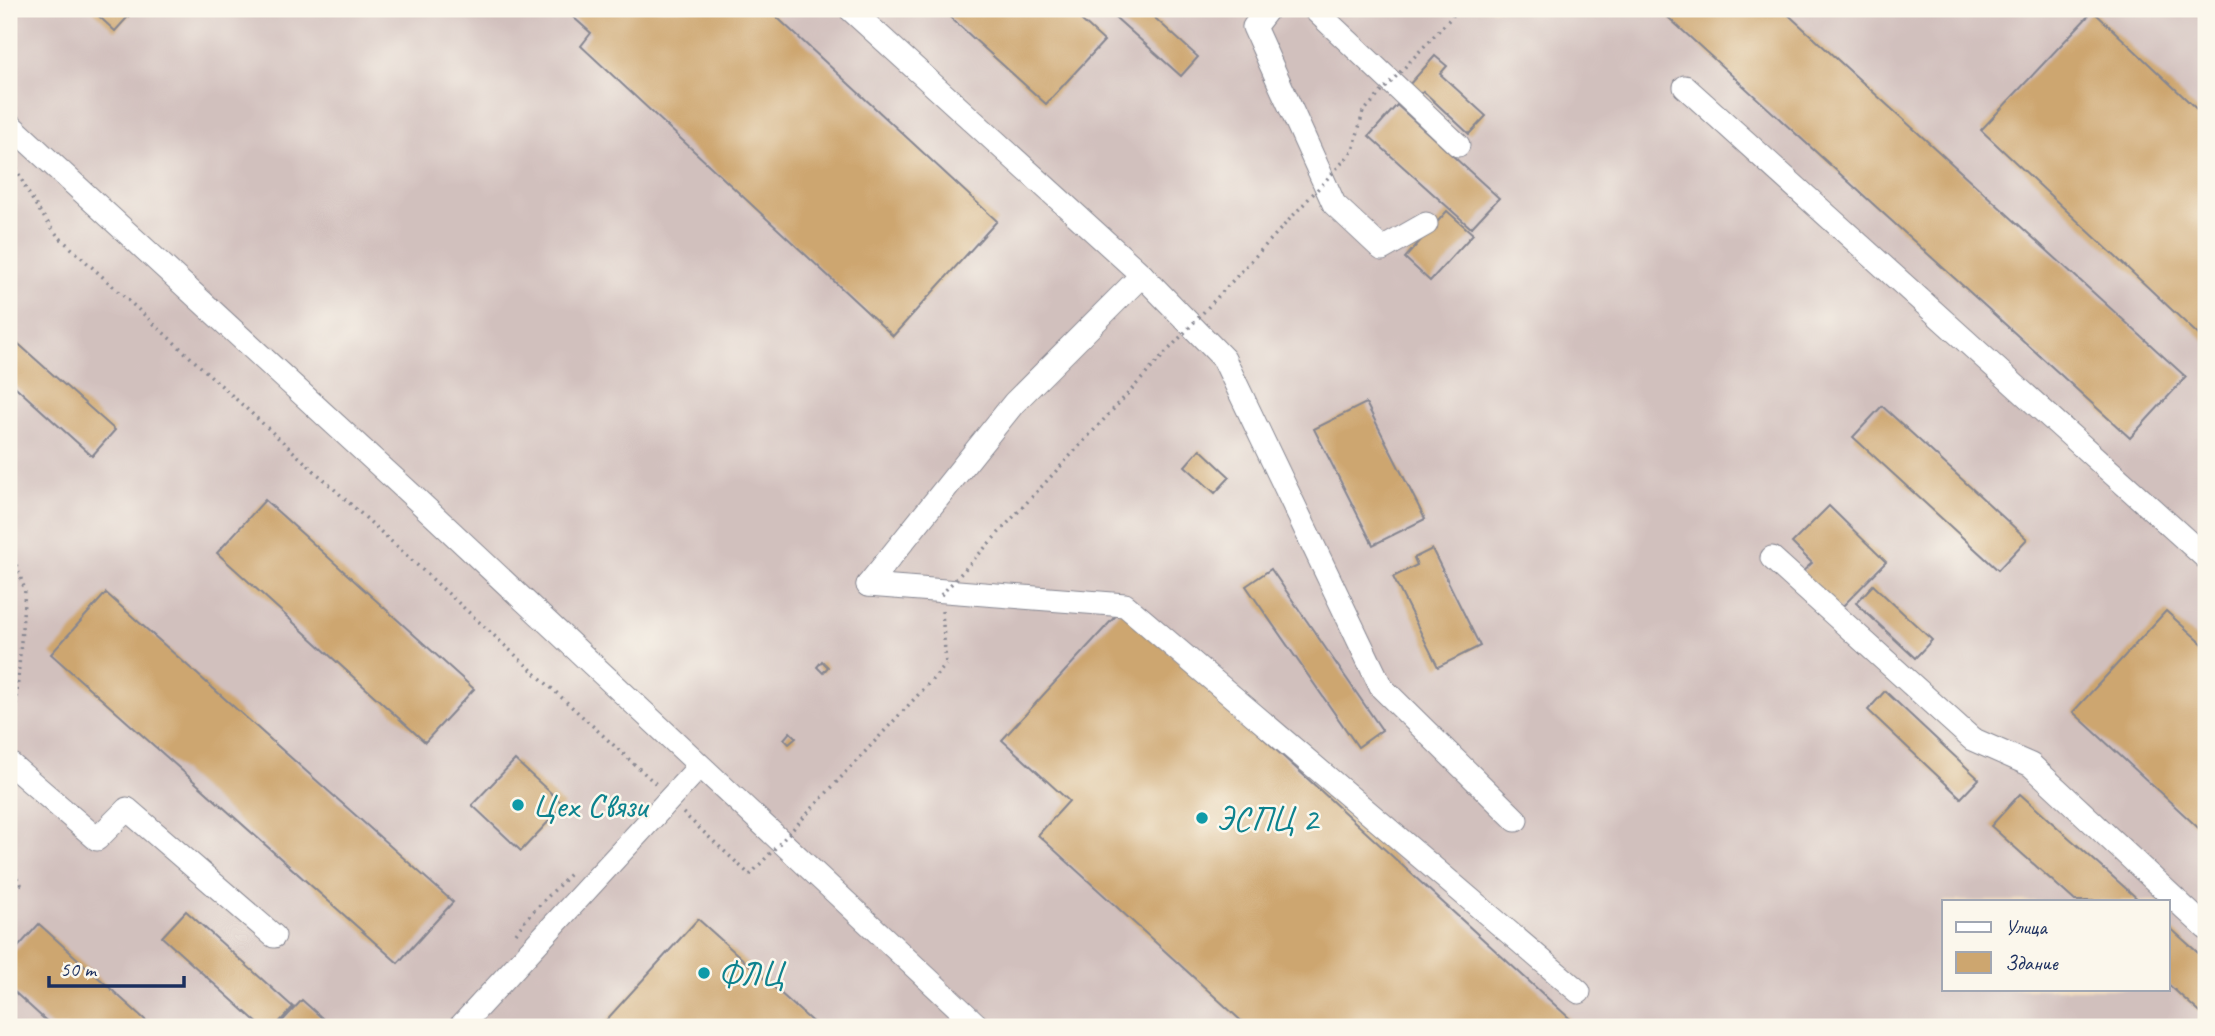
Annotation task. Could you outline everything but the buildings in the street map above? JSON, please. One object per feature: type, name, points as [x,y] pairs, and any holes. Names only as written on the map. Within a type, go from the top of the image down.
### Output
[{"type":"street","points":[[850,9],[1142,275],[1224,359],[1381,687],[1516,820]]},
{"type":"street","points":[[1268,9],[1254,27],[1334,204],[1382,249],[1426,224]]},
{"type":"street","points":[[1314,9],[1458,145]]},
{"type":"street","points":[[1685,87],[2206,558]]},
{"type":"street","points":[[9,124],[404,488],[979,1027]]},
{"type":"street","points":[[1142,275],[1014,403],[867,585],[1125,605],[1579,992]]},
{"type":"street","points":[[1772,558],[1972,739],[2031,765],[2206,928]]},
{"type":"street","points":[[10,764],[97,839],[127,809],[274,936]]},
{"type":"street","points":[[460,1027],[700,766]]},
{"type":"path","points":[[11,148],[22,181],[35,206],[58,236],[647,776],[750,875],[946,665],[941,595],[1353,152],[1363,112],[1459,9]]},
{"type":"path","points":[[9,545],[25,590],[10,764],[9,809]]},
{"type":"path","points":[[9,866],[21,884],[9,900]]},
{"type":"shaded area","points":[[9,9],[2206,9],[2206,1027],[9,1027]]},
{"type":"place","name":"Цех Связи","points":[[518,805]]},
{"type":"place","name":"ЭСПЦ 2","points":[[1202,818]]},
{"type":"place","name":"ФЛЦ","points":[[704,973]]}]
